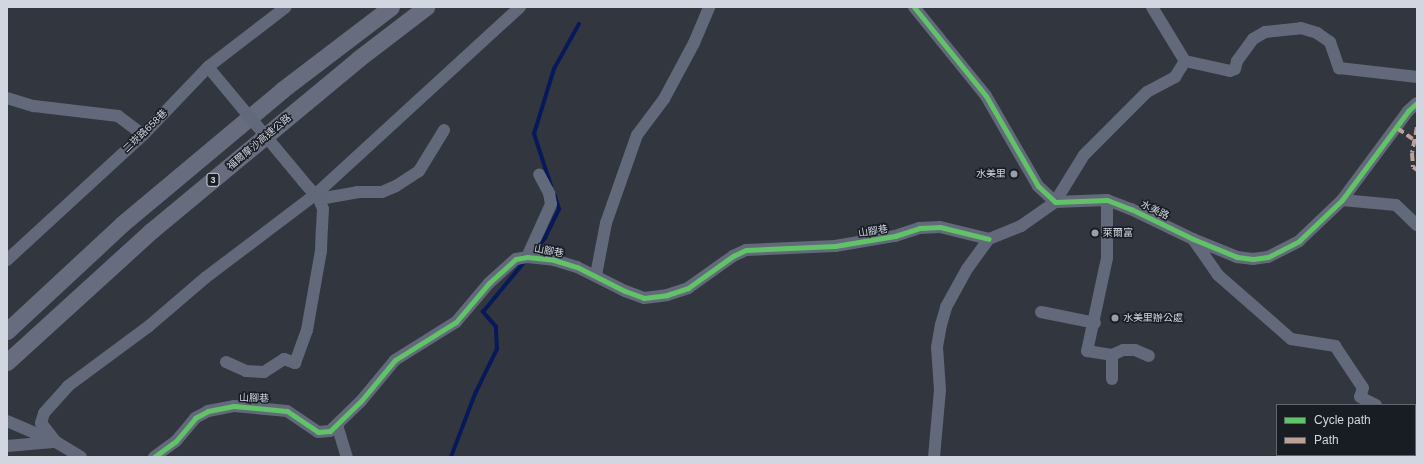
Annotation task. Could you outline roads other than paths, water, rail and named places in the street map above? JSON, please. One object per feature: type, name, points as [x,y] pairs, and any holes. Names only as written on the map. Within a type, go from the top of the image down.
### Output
[{"type":"highway","name":"3","points":[[7,331],[122,224],[282,90],[391,7]]},
{"type":"highway","name":"福爾摩沙高速公路","points":[[7,362],[151,231],[358,59],[426,7]]},
{"type":"street","name":"二崁路658巷","points":[[7,260],[143,135],[208,67],[286,7]]},
{"type":"street","points":[[56,442],[41,423],[44,413],[68,386],[149,326],[205,278],[318,196],[520,7]]},
{"type":"street","points":[[596,275],[606,223],[637,135],[667,93],[694,43],[709,7]]},
{"type":"street","points":[[914,7],[986,96],[1038,186],[1055,202]]},
{"type":"street","points":[[1152,7],[1184,61],[1230,71],[1235,69],[1237,61],[1253,39],[1265,32],[1301,28],[1317,32],[1330,42],[1339,68],[1417,77]]},
{"type":"street","points":[[934,457],[940,390],[937,347],[940,326],[946,307],[967,269],[989,238],[1021,226],[1055,202],[1084,155],[1147,92],[1175,77],[1184,61]]},
{"type":"street","points":[[208,67],[303,181],[318,196],[323,209],[321,251],[307,330],[295,363],[284,359],[264,372],[246,371],[226,362]]},
{"type":"street","points":[[7,98],[34,106],[118,116],[143,135]]},
{"type":"street","name":"水美路","points":[[1055,202],[1107,200],[1132,209],[1193,239],[1237,257],[1268,257],[1299,241],[1342,200],[1408,111],[1417,103]]},
{"type":"street","points":[[318,196],[357,192],[382,192],[396,186],[420,171],[444,130]]},
{"type":"street","points":[[527,257],[551,204],[549,192],[539,174]]},
{"type":"street","points":[[1107,200],[1107,258],[1095,323],[1087,351],[1112,355],[1123,350],[1136,350],[1149,356]]},
{"type":"street","points":[[1342,200],[1396,206],[1417,225]]},
{"type":"street","name":"山腳巷","points":[[154,457],[176,441],[196,418],[208,411],[234,406],[277,408],[288,411],[318,432],[330,431],[361,401],[395,360],[456,322],[509,264],[527,257],[554,260],[596,275],[625,292],[644,298],[667,295],[688,288],[733,256],[746,250],[835,246],[895,236],[919,228],[940,227],[989,238]]},
{"type":"street","points":[[1193,239],[1218,275],[1291,339],[1335,346],[1362,388],[1360,397],[1374,404]]},
{"type":"street","points":[[1041,312],[1095,323]]},
{"type":"street","points":[[1112,355],[1112,379]]},
{"type":"street","points":[[7,421],[56,442],[81,457]]},
{"type":"street","points":[[337,425],[347,457]]},
{"type":"street","points":[[7,446],[56,442]]},
{"type":"waterway","points":[[551,186],[534,134],[554,69],[579,24]]},
{"type":"waterway","points":[[537,248],[545,238],[559,209],[555,197]]},
{"type":"waterway","points":[[451,457],[475,394],[497,349],[496,327],[483,312],[526,260]]},
{"type":"place","name":"水美里","points":[[1014,174]]},
{"type":"place","name":"萊爾富","points":[[1095,233]]},
{"type":"place","name":"水美里辦公處","points":[[1115,318]]}]
